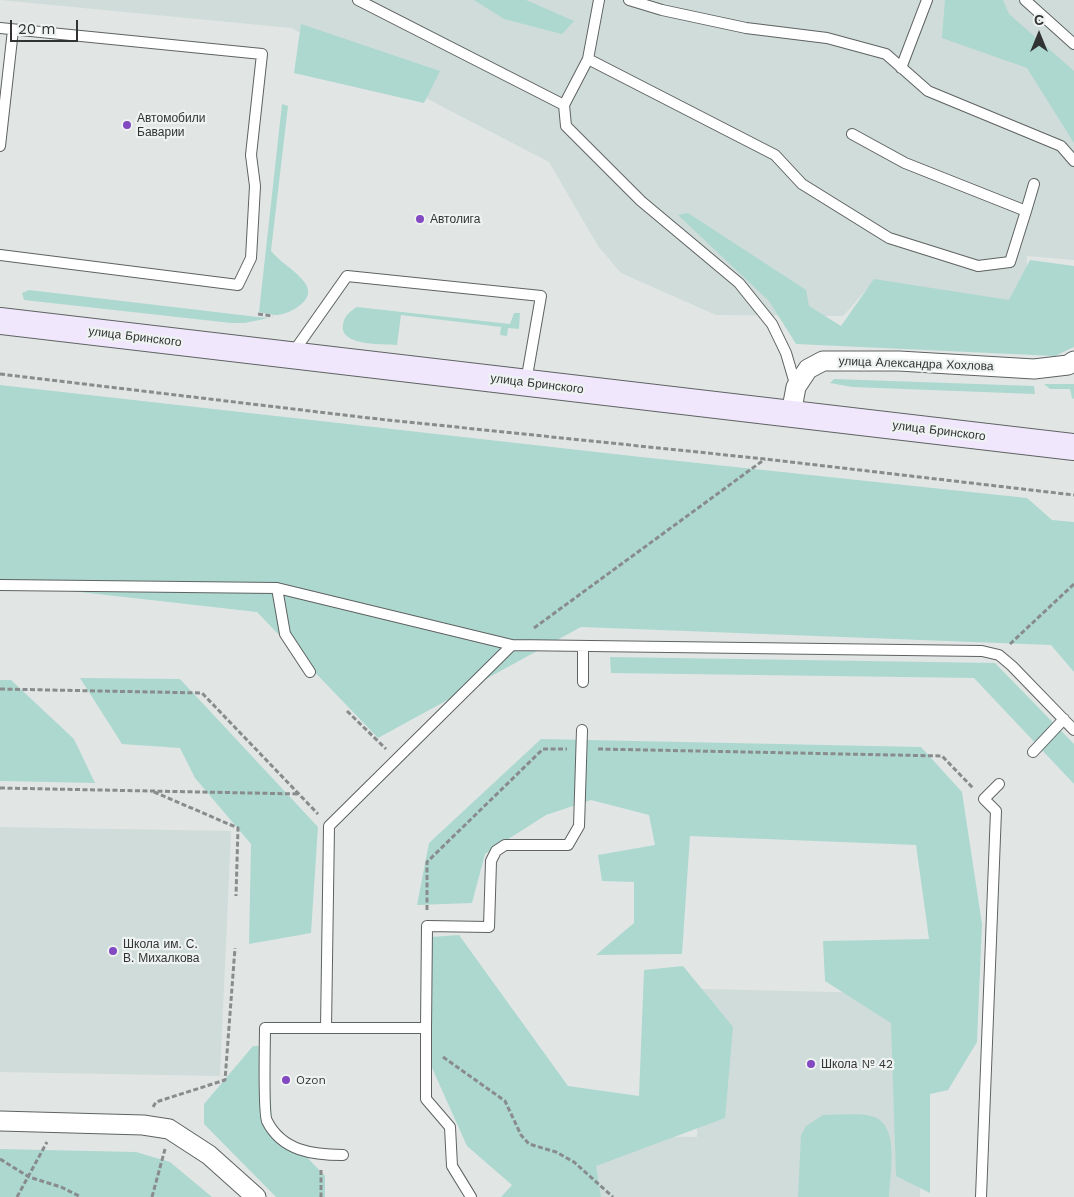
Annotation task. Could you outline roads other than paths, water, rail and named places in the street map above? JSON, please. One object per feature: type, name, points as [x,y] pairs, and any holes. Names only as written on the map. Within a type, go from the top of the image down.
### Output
[{"type":"main road","name":"улица Бринского","points":[[0,321],[1074,447]]},
{"type":"street","name":"улица Александра Хохлова","points":[[791,414],[796,387],[808,368],[823,361],[899,361],[1034,368],[1068,365],[1074,361]]},
{"type":"street","points":[[0,1121],[143,1126],[169,1129],[209,1155],[256,1197]]},
{"type":"lane","points":[[358,0],[564,105]]},
{"type":"lane","points":[[599,0],[588,59],[564,105],[566,126],[641,201],[738,283],[772,324],[786,353],[796,387]]},
{"type":"lane","points":[[629,0],[662,10],[746,28],[827,38],[886,54],[928,91],[1062,146],[1074,161]]},
{"type":"lane","points":[[901,68],[927,0]]},
{"type":"lane","points":[[1025,0],[1074,44]]},
{"type":"lane","points":[[0,28],[262,54],[251,154],[255,186],[251,258],[238,285],[0,255]]},
{"type":"lane","points":[[0,146],[13,30]]},
{"type":"lane","points":[[588,59],[775,155],[802,184],[889,238],[978,266],[1010,262],[1034,184]]},
{"type":"lane","points":[[852,134],[905,163],[1026,211]]},
{"type":"lane","points":[[292,355],[347,276],[541,296],[526,383]]},
{"type":"lane","points":[[0,585],[277,588],[512,644],[583,647],[982,651],[999,655],[1012,666],[1074,730]]},
{"type":"lane","points":[[277,588],[285,634],[310,672]]},
{"type":"lane","points":[[326,1028],[329,826],[512,644]]},
{"type":"lane","points":[[583,647],[583,682]]},
{"type":"lane","points":[[1033,752],[1064,719]]},
{"type":"lane","points":[[471,1197],[452,1166],[450,1127],[426,1099],[427,926],[489,927],[491,861],[496,851],[505,845],[568,845],[579,826],[582,730]]},
{"type":"lane","points":[[980,1197],[996,811],[984,799],[999,784]]},
{"type":"lane","points":[[343,1155],[321,1155],[282,1142],[266,1120],[264,1028],[426,1028]]},
{"type":"place","name":"Автомобили Баварии","points":[[127,125]]},
{"type":"place","name":"Автолига","points":[[420,219]]},
{"type":"place","name":"Школа им. С. В. Михалкова","points":[[113,951]]},
{"type":"place","name":"Школа № 42","points":[[811,1064]]},
{"type":"place","name":"Ozon","points":[[286,1080]]}]
